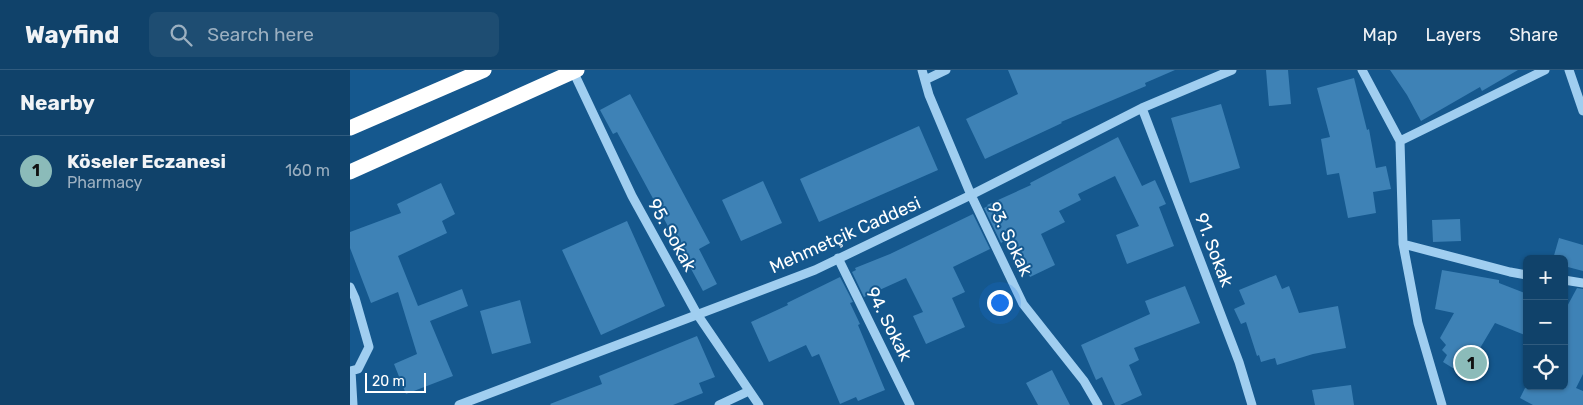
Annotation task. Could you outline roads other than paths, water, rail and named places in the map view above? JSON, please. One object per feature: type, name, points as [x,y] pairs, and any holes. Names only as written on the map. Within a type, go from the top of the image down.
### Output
[{"type":"highway","points":[[350,128],[484,70]]},
{"type":"highway","points":[[350,172],[575,71]]},
{"type":"street","name":"93. Sokak","points":[[922,70],[971,195],[1023,304],[1084,381],[1098,405]]},
{"type":"street","points":[[925,80],[946,70]]},
{"type":"street","name":"Mehmetçik Caddesi","points":[[460,405],[815,270],[971,195],[1142,108],[1232,70]]},
{"type":"street","points":[[1362,70],[1400,141],[1403,244],[1418,323],[1442,405]]},
{"type":"street","points":[[1400,141],[1545,70]]},
{"type":"street","points":[[1569,70],[1583,112]]},
{"type":"street","name":"95. Sokak","points":[[575,71],[632,196],[697,314],[759,405]]},
{"type":"street","name":"91. Sokak","points":[[1142,108],[1236,353],[1252,405]]},
{"type":"street","points":[[1403,244],[1523,274]]},
{"type":"street","name":"94. Sokak","points":[[838,258],[910,405]]},
{"type":"street","points":[[1568,281],[1583,283]]},
{"type":"street","points":[[350,287],[369,347],[358,369],[351,372],[353,405]]},
{"type":"street","points":[[719,405],[749,391]]},
{"type":"place","name":"Köseler Eczanesi","points":[[1471,363]]}]
